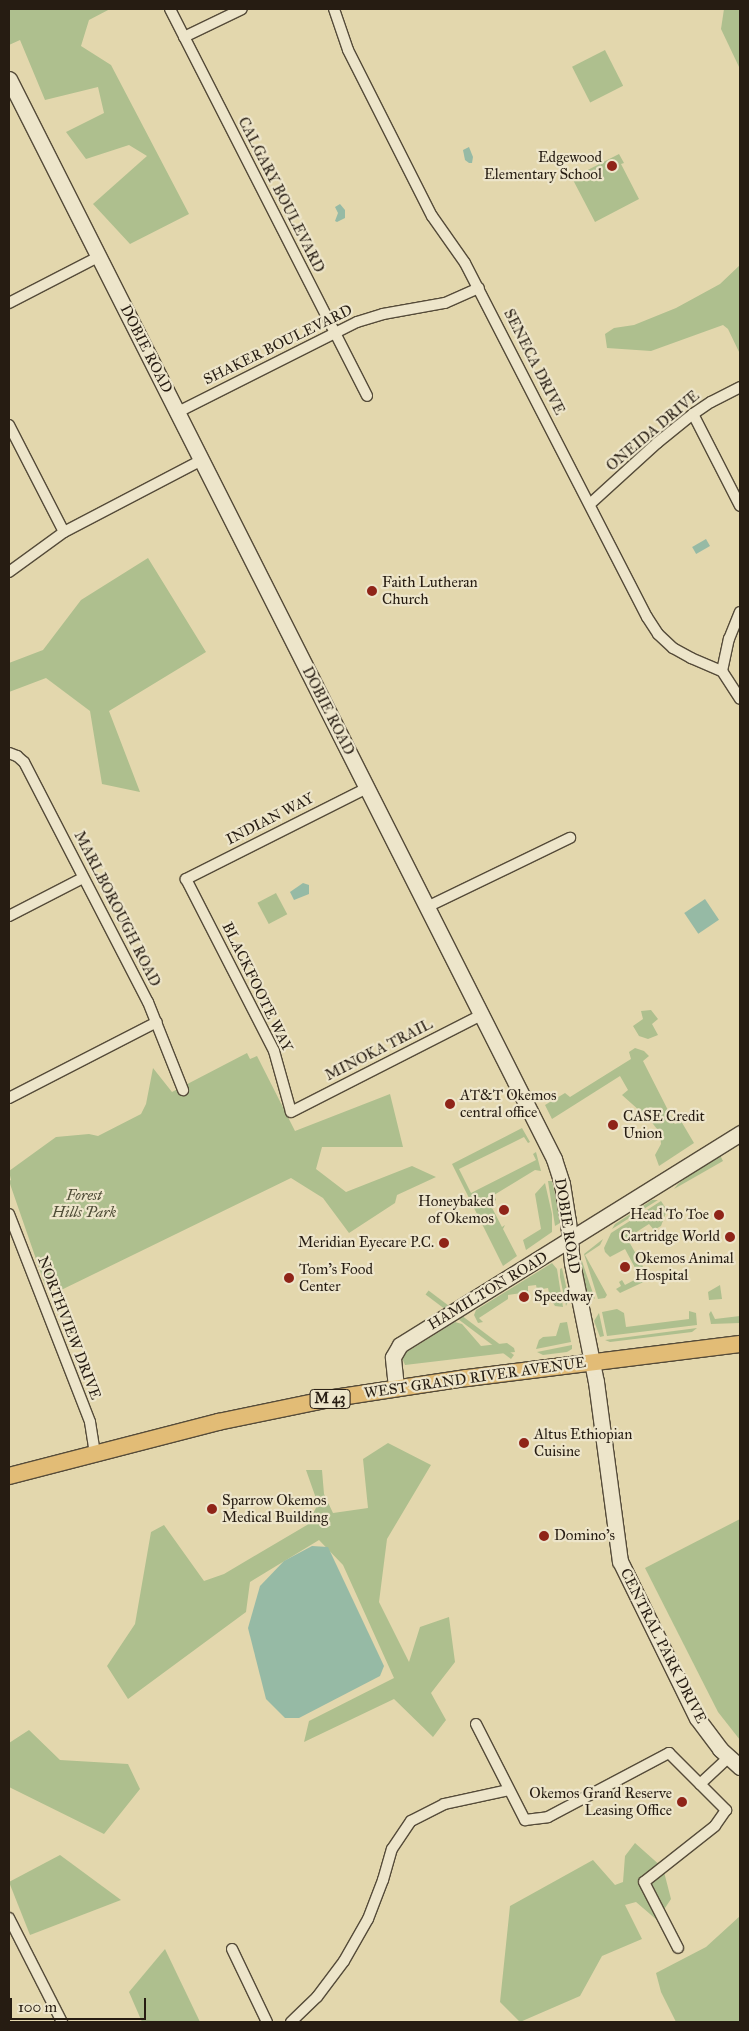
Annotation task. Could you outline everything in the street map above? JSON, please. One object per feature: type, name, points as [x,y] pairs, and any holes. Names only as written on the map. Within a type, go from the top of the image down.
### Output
[{"type":"main road","name":"WEST GRAND RIVER AVENUE","points":[[9,1476],[218,1422],[396,1387],[740,1344]]},
{"type":"street","name":"CALGARY BOULEVARD","points":[[170,9],[367,396]]},
{"type":"street","points":[[184,37],[242,9]]},
{"type":"street","name":"SENECA DRIVE","points":[[334,9],[348,50],[432,216],[466,262],[655,630],[682,654],[722,671]]},
{"type":"street","name":"DOBIE ROAD","points":[[9,78],[554,1159],[562,1184],[572,1263],[592,1362]]},
{"type":"street","points":[[9,303],[100,256]]},
{"type":"street","name":"SHAKER BOULEVARD","points":[[178,412],[334,332],[376,316],[445,304],[479,288]]},
{"type":"street","name":"ONEIDA DRIVE","points":[[590,504],[657,443],[693,414],[710,402],[740,387]]},
{"type":"street","points":[[693,414],[740,506]]},
{"type":"street","points":[[9,425],[64,532]]},
{"type":"street","points":[[9,572],[64,532],[202,460]]},
{"type":"street","points":[[740,612],[729,639],[722,671],[740,699]]},
{"type":"street","name":"MARLBOROUGH ROAD","points":[[9,753],[17,756],[24,762],[156,1022],[183,1090]]},
{"type":"street","name":"INDIAN WAY","points":[[186,879],[367,788]]},
{"type":"street","points":[[427,907],[570,838]]},
{"type":"street","points":[[9,916],[83,878]]},
{"type":"street","name":"BLACKFOOTE WAY","points":[[186,879],[274,1051],[290,1112]]},
{"type":"street","name":"MINOKA TRAIL","points":[[290,1112],[481,1015]]},
{"type":"street","points":[[9,1098],[156,1022]]},
{"type":"street","name":"HAMILTON ROAD","points":[[396,1387],[393,1360],[394,1352],[400,1345],[570,1241],[740,1133]]},
{"type":"street","name":"NORTHVIEW DRIVE","points":[[9,1214],[88,1417],[94,1454]]},
{"type":"street","name":"CENTRAL PARK DRIVE","points":[[592,1362],[617,1547],[622,1567],[697,1718],[708,1734],[734,1762]]},
{"type":"street","points":[[476,1724],[526,1820],[548,1816],[669,1753],[726,1810],[715,1826],[644,1882],[678,1948]]},
{"type":"street","points":[[700,1784],[734,1762]]},
{"type":"street","points":[[291,2022],[317,1997],[344,1961],[368,1919],[383,1880],[392,1849],[411,1821],[444,1804],[509,1790]]},
{"type":"street","points":[[9,1918],[62,2022]]},
{"type":"street","points":[[232,1949],[267,2022]]},
{"type":"green space","points":[[9,9],[110,9],[89,20],[81,46],[111,65],[189,214],[130,244],[93,204],[147,156],[129,145],[86,159],[66,132],[104,113],[98,87],[45,100],[20,40],[9,45]]},
{"type":"green space","points":[[724,9],[740,9],[740,69],[721,29]]},
{"type":"green space","points":[[605,50],[623,86],[590,102],[572,67]]},
{"type":"green space","points":[[619,154],[624,163],[621,164],[639,199],[595,222],[572,178]]},
{"type":"green space","points":[[740,265],[740,354],[728,329],[723,325],[651,351],[607,348],[605,334],[614,328],[634,325],[676,308],[720,284]]},
{"type":"green space","points":[[148,558],[206,652],[109,711],[140,792],[102,784],[90,711],[46,678],[9,692],[9,663],[43,650],[81,600]]},
{"type":"green space","points":[[276,893],[287,914],[269,924],[257,903]]},
{"type":"green space","points":[[651,1010],[658,1019],[652,1024],[658,1035],[648,1039],[639,1036],[633,1026],[643,1019],[641,1011]]},
{"type":"green space","points":[[635,1048],[644,1051],[649,1056],[643,1061],[675,1124],[681,1121],[694,1143],[659,1166],[655,1155],[661,1144],[660,1133],[650,1120],[622,1095],[628,1090],[620,1076],[552,1119],[545,1105],[565,1093],[570,1097],[631,1059],[629,1052]]},
{"type":"green space","name":"Forest Hills Park","points":[[247,1053],[250,1059],[257,1056],[295,1131],[390,1094],[403,1147],[322,1147],[316,1169],[346,1192],[412,1166],[436,1177],[397,1195],[395,1203],[349,1233],[323,1198],[291,1178],[57,1292],[52,1281],[45,1285],[9,1181],[11,1180],[9,1171],[56,1137],[89,1134],[98,1136],[141,1114],[146,1104],[153,1068],[172,1092]]},
{"type":"green space","points":[[522,1128],[530,1142],[528,1143],[524,1137],[459,1169],[471,1193],[536,1160],[533,1154],[536,1152],[541,1171],[535,1170],[494,1195],[496,1200],[490,1204],[502,1227],[505,1225],[503,1229],[517,1256],[503,1266],[452,1164]]},
{"type":"green space","points":[[719,1153],[723,1161],[674,1189],[678,1184]]},
{"type":"green space","points":[[548,1181],[552,1181],[558,1206],[560,1223],[555,1226]]},
{"type":"green space","points":[[545,1183],[552,1214],[552,1232],[526,1250],[523,1240],[541,1229],[535,1194]]},
{"type":"green space","points":[[652,1200],[658,1200],[612,1229],[615,1224]]},
{"type":"green space","points":[[661,1201],[667,1210],[661,1226],[654,1230],[649,1224],[627,1238],[650,1279],[620,1293],[616,1289],[621,1286],[619,1282],[622,1280],[625,1285],[640,1277],[625,1249],[610,1257],[604,1248],[611,1233]]},
{"type":"green space","points":[[603,1239],[600,1245],[585,1255],[607,1295],[605,1298],[598,1299],[584,1254]]},
{"type":"green space","points":[[582,1261],[595,1299],[587,1293],[580,1262]]},
{"type":"green space","points":[[552,1263],[557,1269],[563,1307],[555,1306],[550,1298],[548,1288],[537,1290],[536,1285],[528,1286],[528,1292],[508,1295],[508,1299],[479,1318],[483,1322],[478,1323],[474,1315],[476,1310]]},
{"type":"green space","points":[[562,1268],[569,1299],[566,1306],[560,1277],[560,1269]]},
{"type":"green space","points":[[720,1285],[722,1299],[709,1300],[708,1292]]},
{"type":"green space","points":[[429,1291],[514,1355],[511,1359],[426,1295]]},
{"type":"green space","points":[[617,1309],[624,1313],[626,1327],[689,1319],[689,1311],[696,1313],[697,1325],[607,1336],[602,1312]]},
{"type":"green space","points":[[711,1311],[715,1319],[740,1316],[740,1323],[711,1324],[709,1314]]},
{"type":"green space","points":[[599,1313],[604,1336],[600,1337],[594,1321]]},
{"type":"green space","points":[[455,1322],[462,1324],[481,1346],[507,1343],[514,1348],[515,1352],[405,1365],[402,1358],[405,1353]]},
{"type":"green space","points":[[567,1322],[571,1342],[536,1349],[539,1340],[543,1337],[556,1336],[560,1323]]},
{"type":"green space","points":[[697,1328],[692,1332],[610,1342],[605,1340]]},
{"type":"green space","points":[[572,1345],[572,1349],[567,1352],[543,1355],[537,1352]]},
{"type":"green space","points":[[388,1443],[431,1465],[387,1539],[379,1602],[409,1662],[420,1627],[449,1617],[455,1662],[431,1693],[446,1720],[433,1737],[394,1699],[304,1742],[309,1721],[394,1678],[343,1565],[319,1540],[250,1582],[246,1612],[128,1699],[107,1666],[135,1624],[151,1532],[164,1525],[204,1581],[224,1574],[307,1525],[318,1504],[306,1470],[322,1470],[324,1494],[333,1513],[368,1508],[363,1459]]},
{"type":"green space","points":[[740,1519],[740,1740],[718,1712],[645,1568]]},
{"type":"green space","points":[[29,1730],[60,1760],[128,1764],[140,1789],[104,1834],[9,1787],[9,1743]]},
{"type":"green space","points":[[635,1843],[663,1868],[671,1899],[657,1920],[636,1902],[625,1905],[642,1939],[602,1956],[580,1996],[520,2022],[500,2002],[510,1906],[593,1860],[615,1885],[623,1882],[625,1856]]},
{"type":"green space","points":[[60,1855],[121,1900],[30,1935],[9,1882]]},
{"type":"green space","points":[[740,1916],[740,2022],[676,2022],[661,1992],[656,1973],[706,1947]]},
{"type":"green space","points":[[165,1949],[200,2022],[142,2022],[129,1992]]},
{"type":"shaded area","points":[[469,147],[473,157],[472,163],[465,160],[463,150]]},
{"type":"shaded area","points":[[340,204],[345,210],[345,218],[337,222],[335,221],[338,213],[335,207]]},
{"type":"shaded area","points":[[706,539],[710,546],[696,554],[692,547]]},
{"type":"shaded area","points":[[303,883],[309,885],[309,894],[294,900],[290,892]]},
{"type":"shaded area","points":[[705,899],[719,920],[698,934],[684,913]]},
{"type":"shaded area","points":[[312,1546],[328,1547],[384,1666],[380,1676],[299,1718],[285,1718],[266,1699],[248,1628],[260,1586],[284,1561]]},
{"type":"place","name":"Edgewood Elementary School","points":[[612,166]]},
{"type":"place","name":"Faith Lutheran Church","points":[[372,591]]},
{"type":"place","name":"AT&T Okemos central office","points":[[450,1104]]},
{"type":"place","name":"CASE Credit Union","points":[[613,1125]]},
{"type":"place","name":"Honeybaked of Okemos","points":[[504,1210]]},
{"type":"place","name":"Head To Toe","points":[[719,1215]]},
{"type":"place","name":"Cartridge World","points":[[730,1237]]},
{"type":"place","name":"Meridian Eyecare P.C.","points":[[444,1243]]},
{"type":"place","name":"Okemos Animal Hospital","points":[[625,1267]]},
{"type":"place","name":"Tom's Food Center","points":[[289,1278]]},
{"type":"place","name":"Speedway","points":[[524,1297]]},
{"type":"place","name":"Altus Ethiopian Cuisine","points":[[524,1443]]},
{"type":"place","name":"Sparrow Okemos Medical Building","points":[[212,1509]]},
{"type":"place","name":"Domino's","points":[[544,1536]]},
{"type":"place","name":"Okemos Grand Reserve Leasing Office","points":[[682,1802]]}]
